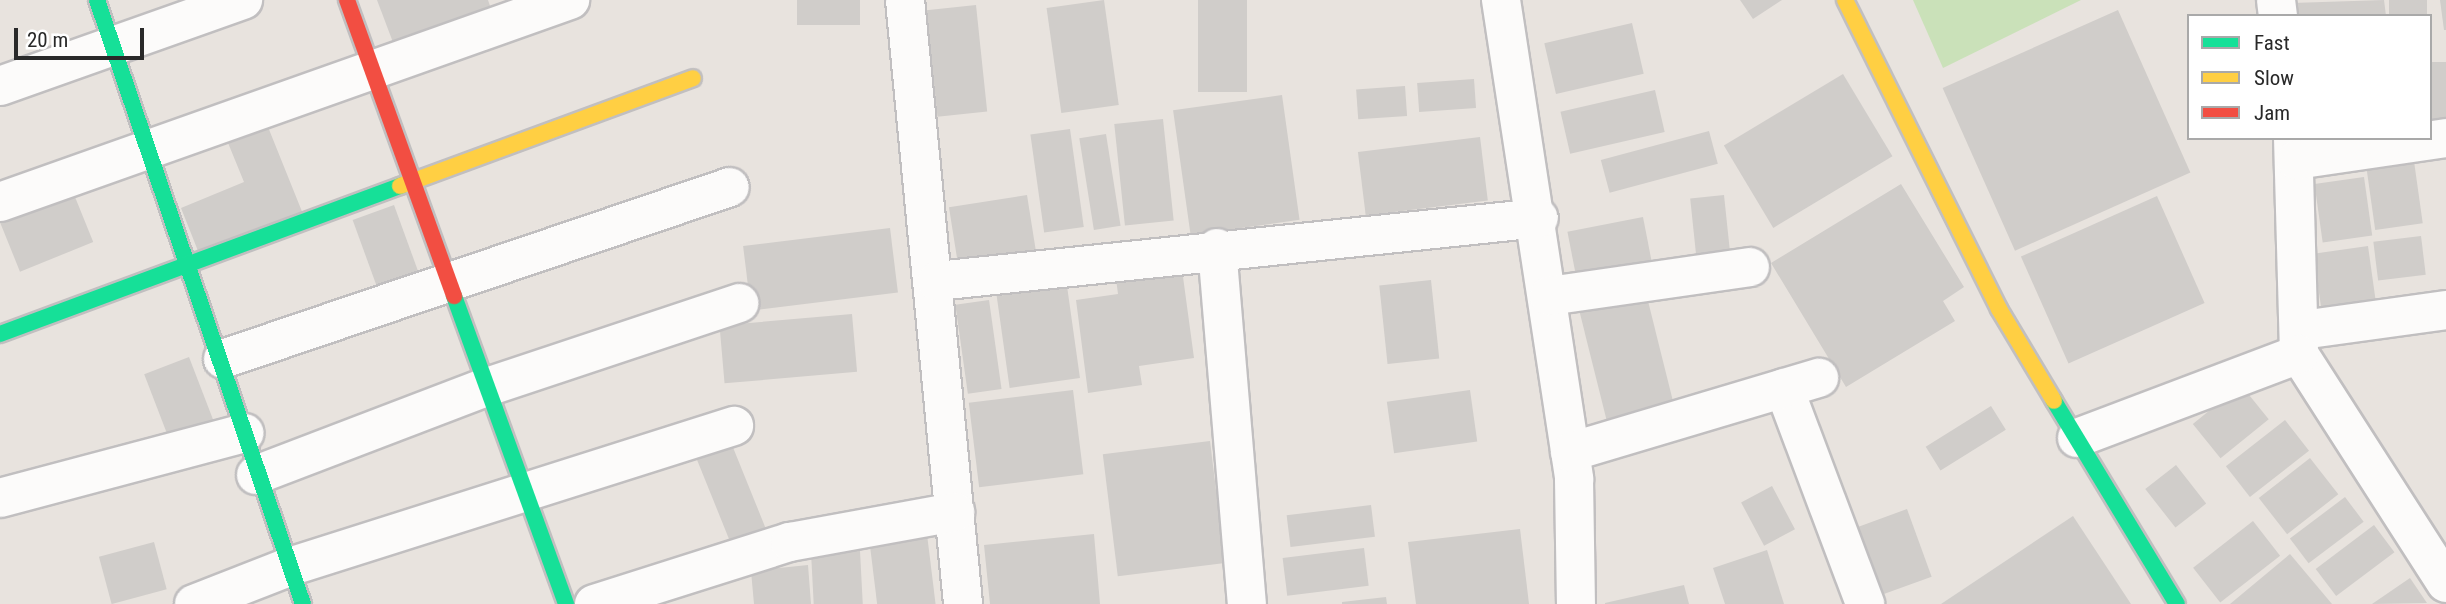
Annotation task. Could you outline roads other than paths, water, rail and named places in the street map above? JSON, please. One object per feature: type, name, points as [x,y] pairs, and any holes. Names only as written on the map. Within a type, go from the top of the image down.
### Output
[{"type":"street","points":[[97,0],[187,265],[223,359],[256,475],[303,604]]},
{"type":"street","points":[[0,86],[243,0]]},
{"type":"street","points":[[347,0],[566,604]]},
{"type":"street","points":[[0,202],[148,148],[374,74],[570,0]]},
{"type":"street","points":[[905,0],[937,281],[964,604]]},
{"type":"street","points":[[1501,0],[1539,218],[1570,452],[1576,604]]},
{"type":"street","points":[[1845,0],[1999,309],[2177,604]]},
{"type":"street","points":[[0,334],[412,179],[693,78]]},
{"type":"street","points":[[2419,140],[2295,149],[2301,342],[2446,583]]},
{"type":"street","points":[[223,359],[447,278],[730,187]]},
{"type":"street","points":[[937,281],[1217,248],[1539,218]]},
{"type":"street","points":[[1217,248],[1247,604]]},
{"type":"street","points":[[1549,296],[1750,267]]},
{"type":"street","points":[[256,475],[487,387],[739,303]]},
{"type":"street","points":[[2077,438],[2301,342],[2446,310]]},
{"type":"street","points":[[1570,452],[1802,384],[1865,604]]},
{"type":"street","points":[[194,604],[289,567],[734,426]]},
{"type":"street","points":[[0,498],[244,433]]},
{"type":"street","points":[[594,604],[790,542],[955,512]]}]
